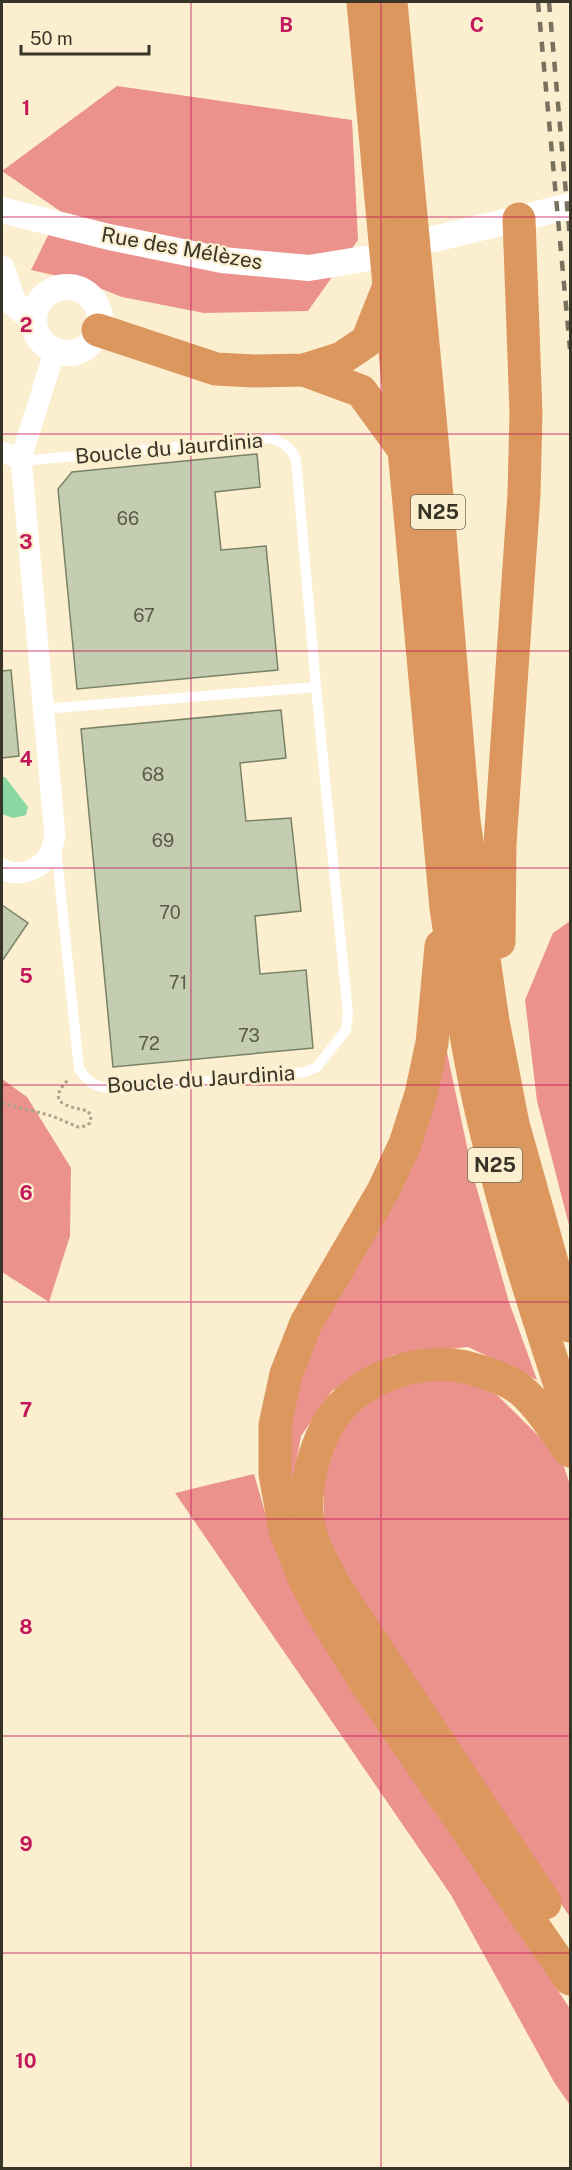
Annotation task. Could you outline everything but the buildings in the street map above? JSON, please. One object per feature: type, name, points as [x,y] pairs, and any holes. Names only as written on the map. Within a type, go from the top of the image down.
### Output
[{"type":"highway","name":"N25","points":[[363,2],[446,908],[465,1029],[484,1123],[516,1243],[570,1415]]},
{"type":"highway","name":"N25","points":[[391,2],[433,450],[464,821],[493,1021],[513,1124],[570,1326]]},
{"type":"highway","points":[[493,1021],[500,976],[498,920],[501,844],[524,495],[526,413],[519,219]]},
{"type":"highway","points":[[98,330],[216,369],[254,372],[304,370],[342,358],[367,341],[390,283]]},
{"type":"highway","points":[[304,370],[362,392],[405,452]]},
{"type":"highway","points":[[446,908],[437,969],[432,1043],[421,1094],[405,1144],[383,1191],[306,1323],[290,1364],[275,1425],[275,1474],[285,1530],[304,1578],[321,1611],[365,1682],[570,1979]]},
{"type":"highway","points":[[570,1451],[544,1415],[521,1390],[492,1374],[459,1365],[424,1364],[393,1373],[368,1385],[348,1400],[328,1424],[316,1451],[309,1482],[307,1516],[317,1553],[339,1593],[570,1942]]},
{"type":"street","points":[[434,239],[570,206]]},
{"type":"street","name":"Rue des Mélèzes","points":[[2,216],[222,260],[309,268],[364,259]]},
{"type":"street","points":[[4,277],[24,292],[38,307]]},
{"type":"street","points":[[63,287],[74,288],[84,292],[98,308],[100,319],[98,330],[94,339],[78,352],[68,354],[58,352],[44,345],[36,333],[38,307],[53,290],[63,287]]},
{"type":"street","points":[[2,869],[7,872],[23,873],[38,867],[50,854],[55,836],[15,457],[52,360],[58,352]]},
{"type":"lane","name":"Boucle du Jaurdinia","points":[[15,457],[272,438],[290,449],[296,460],[348,1015],[346,1030],[317,1067],[305,1072],[118,1089],[102,1088],[90,1084],[79,1069],[55,836]]},
{"type":"lane","points":[[43,709],[316,687]]},
{"type":"path","points":[[2,1103],[52,1116],[78,1127],[85,1126],[90,1123],[88,1111],[74,1109],[57,1097],[59,1089],[79,1069]]},
{"type":"shaded area","points":[[117,86],[352,120],[358,240],[308,311],[204,313],[122,297],[84,282],[31,270],[60,211],[2,171]]},
{"type":"shaded area","points":[[2,777],[5,777],[28,807],[26,815],[13,818],[2,814]]},
{"type":"shaded area","points":[[570,921],[570,1229],[537,1101],[525,1000],[553,933]]},
{"type":"shaded area","points":[[445,1043],[473,1175],[509,1302],[537,1380],[468,1347],[393,1355],[332,1391],[301,1436],[290,1497],[289,1425],[304,1357]]},
{"type":"shaded area","points":[[2,1079],[27,1097],[71,1168],[70,1236],[49,1302],[2,1272]]},
{"type":"shaded area","points":[[462,1379],[497,1395],[561,1458],[570,1485],[570,1917],[372,1622],[324,1535],[324,1476],[344,1423],[395,1383]]},
{"type":"shaded area","points":[[254,1474],[277,1554],[570,2009],[570,2105],[554,2082],[451,1895],[175,1493]]},
{"type":"railway","points":[[538,2],[570,349]]},
{"type":"railway","points":[[549,2],[570,239]]}]
